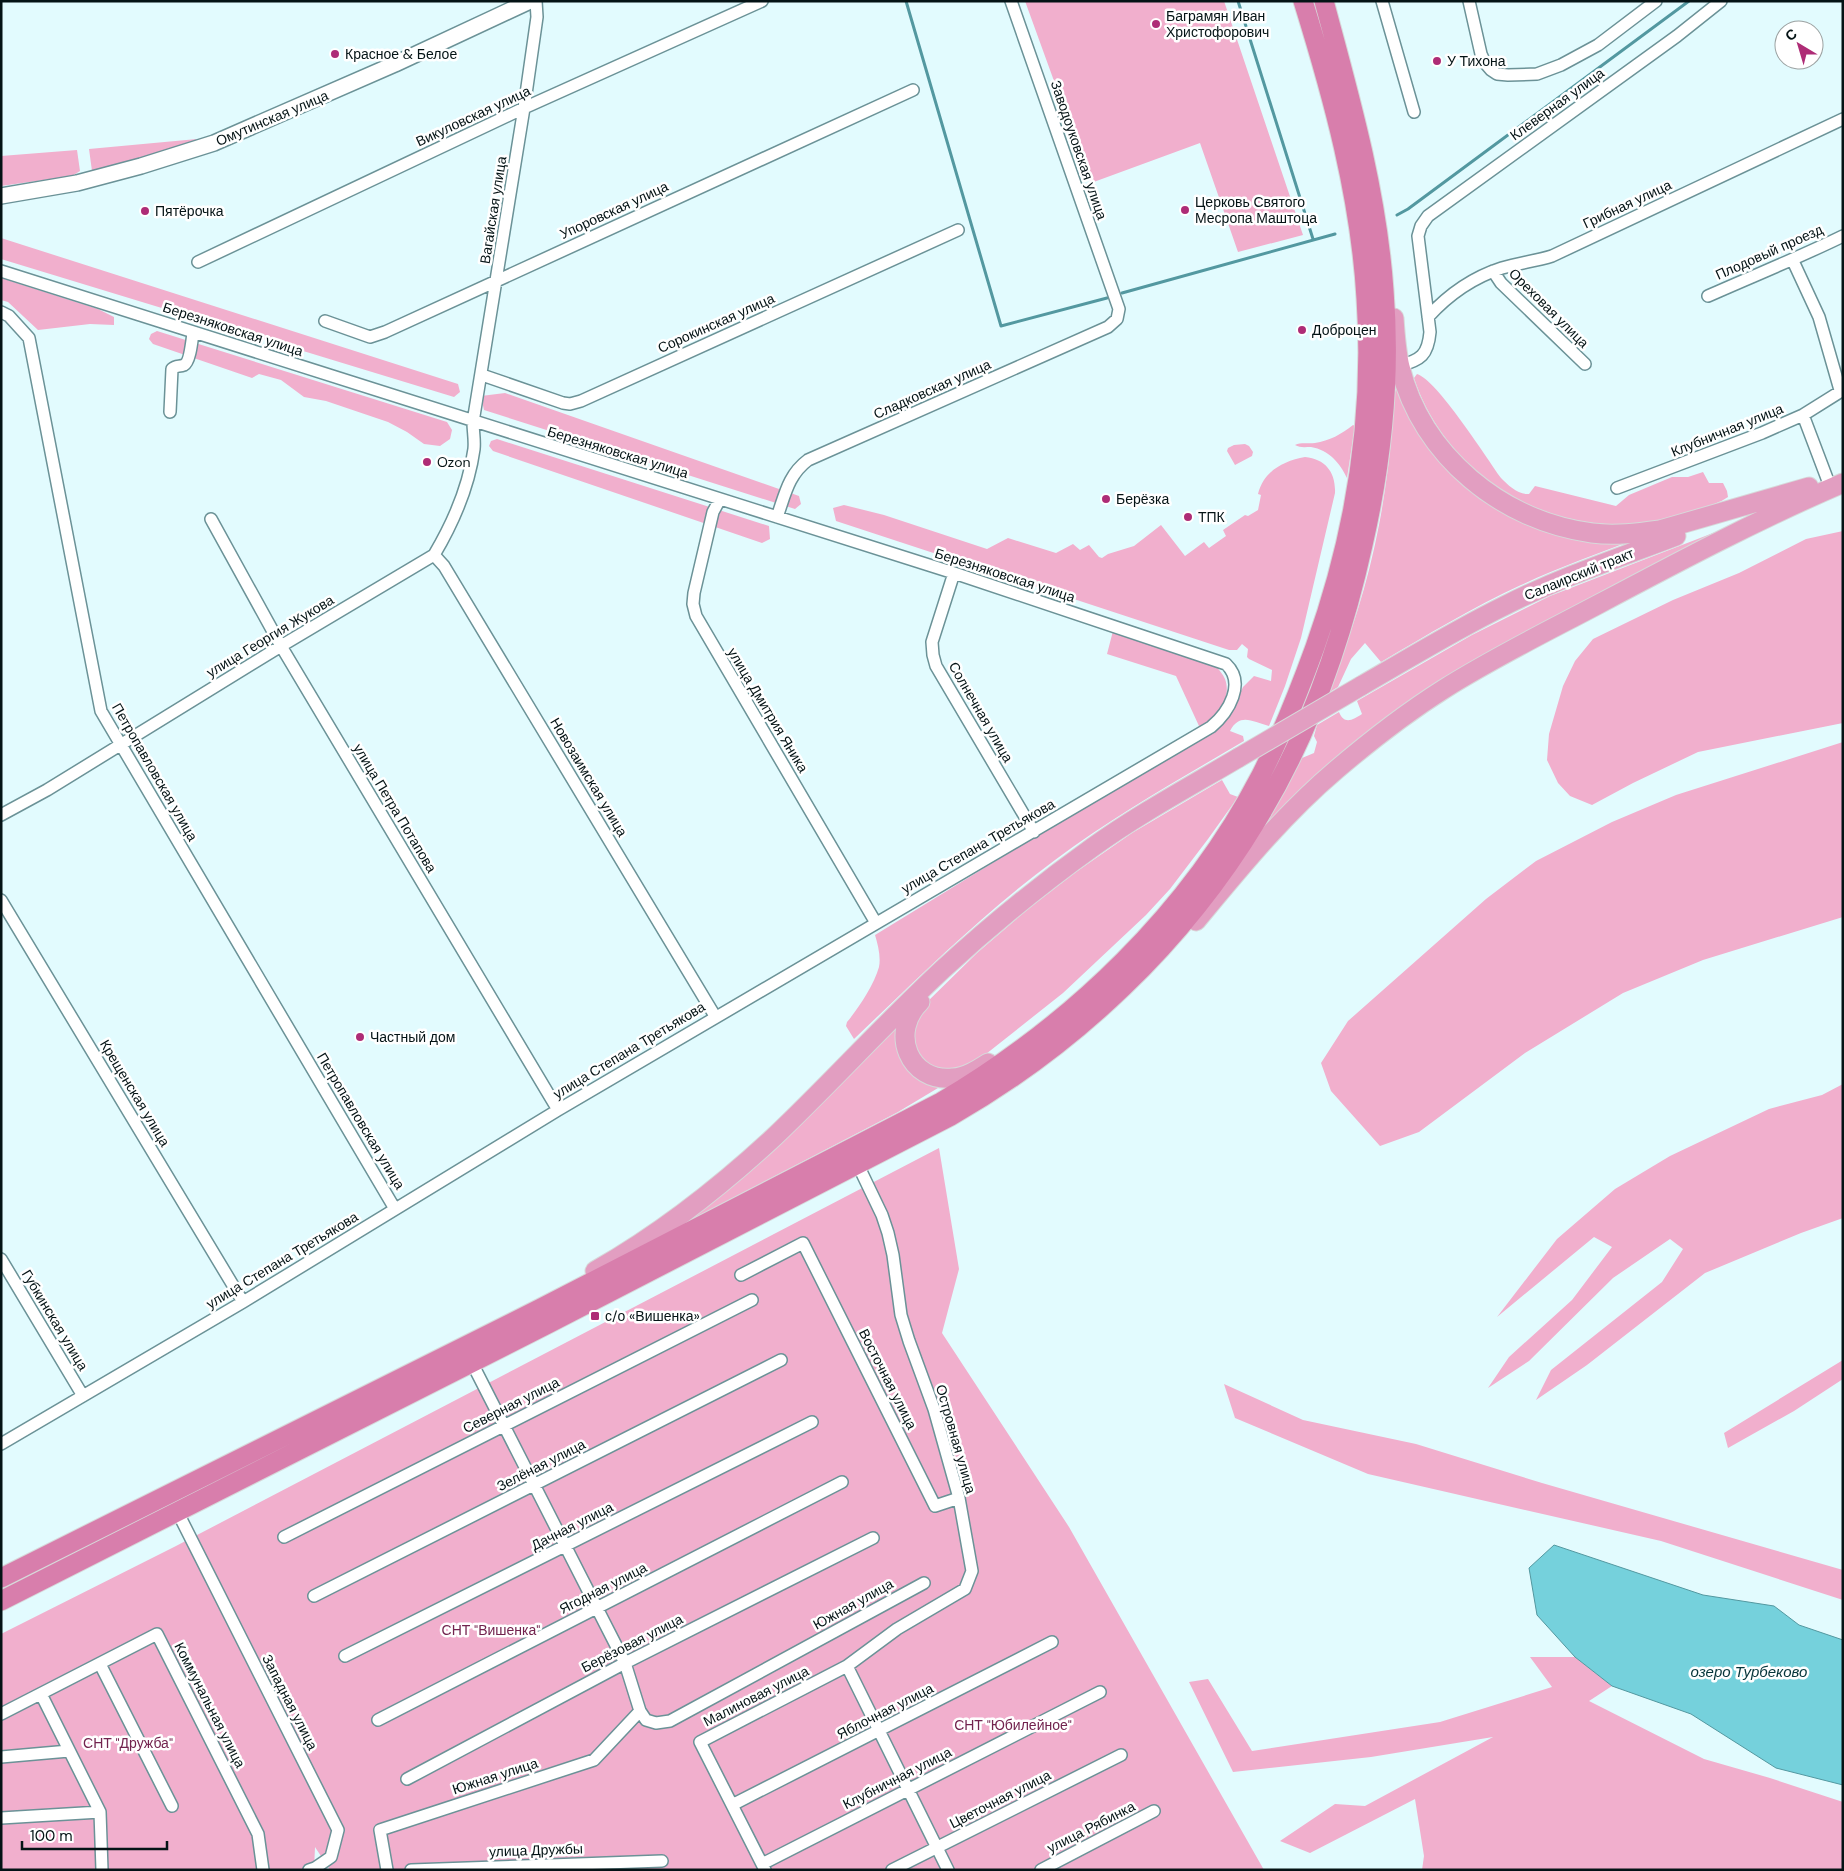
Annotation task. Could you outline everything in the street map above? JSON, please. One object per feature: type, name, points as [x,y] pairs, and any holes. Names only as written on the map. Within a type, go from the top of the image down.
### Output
[{"type":"highway","points":[[1,1578],[419,1369],[941,1102],[1024,1048],[1075,1006],[1145,938],[1182,896],[1241,811],[1275,746],[1295,699],[1323,624],[1342,559],[1363,441],[1368,333],[1366,287],[1359,224],[1338,124],[1303,1]]},
{"type":"highway","points":[[1,1600],[858,1166],[977,1101],[1036,1062],[1087,1021],[1138,972],[1192,912],[1234,856],[1257,820],[1297,744],[1328,666],[1351,595],[1369,520],[1381,441],[1386,380],[1386,318],[1382,260],[1372,189],[1356,119],[1324,1]]},
{"type":"highway","points":[[103,1527],[111,1544]]},
{"type":"main road","points":[[1330,1],[1364,116],[1379,187],[1390,260],[1395,340],[1399,366],[1409,395],[1421,418],[1435,440],[1458,468],[1496,499],[1531,518],[1594,533],[1615,534],[1660,530],[1838,480]]},
{"type":"main road","points":[[1036,1062],[1121,1000],[1166,955],[1288,815],[1336,770],[1406,714],[1489,662],[1801,501],[1838,480]]},
{"type":"main road","name":"Салаирский тракт","points":[[997,922],[1095,846],[1157,806],[1463,627],[1546,586],[1809,487]]},
{"type":"main road","points":[[997,922],[959,964],[915,1007],[909,1016],[904,1036],[907,1051],[916,1065],[932,1075],[952,1078],[967,1074],[987,1064],[1070,1000],[1182,896]]},
{"type":"main road","points":[[419,1369],[532,1303],[620,1257],[685,1212],[747,1162],[774,1137],[912,998],[997,922]]},
{"type":"street","name":"Омутинская улица","points":[[1,196],[77,183],[141,166],[214,143],[377,72],[530,1]]},
{"type":"street","name":"Вагайская улица","points":[[473,422],[498,280],[524,108],[537,17],[536,1]]},
{"type":"street","name":"Викуловская улица","points":[[198,262],[524,108],[762,1]]},
{"type":"street","name":"Заводоуковская улица","points":[[1010,1],[1119,309]]},
{"type":"street","points":[[1382,1],[1414,112]]},
{"type":"street","points":[[1469,1],[1481,54],[1485,63],[1497,74],[1508,75],[1537,74],[1554,68],[1598,45],[1656,1]]},
{"type":"street","name":"Клеверная улица","points":[[1428,317],[1418,236],[1421,226],[1428,216],[1677,36],[1721,1]]},
{"type":"street","name":"Упоровская улица","points":[[325,321],[370,337],[385,332],[913,90]]},
{"type":"street","name":"Грибная улица","points":[[1428,317],[1439,305],[1471,281],[1493,271],[1552,256],[1843,119]]},
{"type":"street","name":"Сорокинская улица","points":[[482,374],[563,403],[570,404],[581,401],[958,230]]},
{"type":"street","name":"Плодовый проезд","points":[[1708,296],[1760,272],[1793,260],[1843,236]]},
{"type":"street","points":[[1793,260],[1819,317],[1842,390]]},
{"type":"street","name":"Березняковская улица","points":[[1,271],[777,517],[1226,664]]},
{"type":"street","name":"Ореховая улица","points":[[1493,271],[1501,283],[1584,364]]},
{"type":"street","name":"Сладковская улица","points":[[777,517],[796,469],[808,460],[1108,327],[1117,319],[1119,309]]},
{"type":"street","name":"Петропавловская улица","points":[[1,312],[10,316],[29,338],[101,711],[395,1209]]},
{"type":"street","points":[[1399,366],[1416,361],[1427,349],[1430,332],[1428,317]]},
{"type":"street","points":[[170,412],[172,369],[174,366],[184,365],[188,361],[193,333]]},
{"type":"street","name":"Клубничная улица","points":[[1617,488],[1718,450],[1803,415],[1842,390]]},
{"type":"street","points":[[1803,415],[1838,480]]},
{"type":"street","name":"улица Георгия Жукова","points":[[1,815],[47,790],[434,555],[447,533],[468,475],[474,447],[473,422]]},
{"type":"street","name":"улица Дмитрия Яника","points":[[720,500],[714,512],[694,593],[692,604],[696,616],[876,923]]},
{"type":"street","name":"улица Петра Потапова","points":[[211,519],[282,646],[558,1110]]},
{"type":"street","name":"Новозаимская улица","points":[[434,555],[444,566],[716,1016]]},
{"type":"street","name":"Солнечная улица","points":[[954,574],[932,642],[936,666],[1034,832]]},
{"type":"street","name":"улица Степана Третьякова","points":[[1,1444],[243,1302],[716,1016],[1034,832],[1216,722],[1228,708],[1236,685],[1232,670],[1226,664]]},
{"type":"street","name":"Крещенская улица","points":[[1,900],[243,1302]]},
{"type":"street","name":"Островная улица","points":[[847,1666],[897,1628],[965,1589],[972,1571],[959,1498],[934,1409],[901,1315],[888,1233],[882,1215],[858,1166]]},
{"type":"street","name":"Восточная улица","points":[[741,1274],[803,1243],[935,1506],[959,1498]]},
{"type":"street","name":"Губкинская улица","points":[[1,1258],[83,1396]]},
{"type":"street","name":"Северная улица","points":[[284,1537],[752,1300]]},
{"type":"street","name":"Зелёная улица","points":[[314,1596],[781,1360]]},
{"type":"street","points":[[472,1363],[625,1663],[640,1711]]},
{"type":"street","name":"Дачная улица","points":[[345,1656],[812,1422]]},
{"type":"street","name":"Ягодная улица","points":[[378,1720],[842,1482]]},
{"type":"street","name":"Западная улица","points":[[177,1510],[338,1830],[331,1857],[313,1869]]},
{"type":"street","name":"Берёзовая улица","points":[[407,1779],[625,1663],[873,1538]]},
{"type":"street","name":"Южная улица","points":[[387,1870],[380,1830],[594,1760],[640,1711],[646,1720],[656,1723],[670,1721],[924,1583]]},
{"type":"street","name":"Коммунальная улица","points":[[1,1714],[158,1634],[258,1834],[263,1870]]},
{"type":"street","name":"Яблочная улица","points":[[732,1805],[1052,1642]]},
{"type":"street","points":[[100,1664],[172,1806]]},
{"type":"street","points":[[847,1666],[948,1870]]},
{"type":"street","name":"Малиновая улица","points":[[763,1867],[700,1742],[847,1666]]},
{"type":"street","name":"Клубничная улица","points":[[763,1867],[908,1788],[1100,1692]]},
{"type":"street","points":[[41,1694],[100,1812],[102,1870]]},
{"type":"street","points":[[1,1757],[69,1751]]},
{"type":"street","name":"Цветочная улица","points":[[892,1870],[1121,1755]]},
{"type":"street","name":"улица Рябинка","points":[[1041,1870],[1154,1811]]},
{"type":"street","points":[[1,1818],[100,1812]]},
{"type":"street","name":"улица Дружбы","points":[[411,1870],[662,1861]]},
{"type":"green space","points":[[1025,1],[1224,1],[1303,235],[1238,252],[1200,143],[1091,183]]},
{"type":"green space","points":[[197,139],[188,145],[92,171],[89,149]]},
{"type":"green space","points":[[77,150],[80,171],[72,176],[1,186],[1,156]]},
{"type":"green space","points":[[1,238],[458,384],[460,392],[454,397],[1,259]]},
{"type":"green space","points":[[1,278],[98,309],[114,317],[114,325],[90,324],[38,330],[8,302],[1,300]]},
{"type":"green space","points":[[157,331],[447,422],[452,430],[450,439],[440,446],[424,444],[388,422],[326,401],[304,397],[281,380],[259,374],[252,378],[153,344],[149,339],[151,334]]},
{"type":"green space","points":[[1417,374],[1426,379],[1448,404],[1501,478],[1521,493],[1529,494],[1535,486],[1616,506],[1629,495],[1672,477],[1688,477],[1703,472],[1709,483],[1723,483],[1728,497],[1679,516],[1645,523],[1612,524],[1579,521],[1546,512],[1516,498],[1488,480],[1463,458],[1441,432],[1429,413],[1414,378]]},
{"type":"green space","points":[[1398,386],[1488,503],[1523,523],[1634,540],[1563,567],[1503,594],[1381,662],[1365,643],[1351,659],[1338,687],[1328,693],[1358,610],[1375,547],[1388,466],[1393,425],[1393,401]]},
{"type":"green space","points":[[505,393],[799,496],[801,504],[795,509],[484,410],[481,396]]},
{"type":"green space","points":[[1353,425],[1355,426],[1347,478],[1341,467],[1328,454],[1311,447],[1295,445],[1325,441]]},
{"type":"green space","points":[[497,439],[769,526],[770,539],[762,543],[493,451],[489,446],[491,441]]},
{"type":"green space","points":[[1245,444],[1253,452],[1252,456],[1235,465],[1227,451],[1228,448],[1234,445]]},
{"type":"green space","points":[[1305,457],[1319,461],[1328,468],[1334,479],[1335,493],[1301,638],[1269,726],[1247,720],[1238,722],[1230,731],[1243,736],[1244,741],[1124,813],[1028,880],[927,969],[854,1039],[846,1026],[847,1022],[870,989],[880,963],[875,935],[1116,787],[1233,709],[1243,687],[1254,676],[1271,681],[1272,670],[1249,659],[1247,657],[1248,649],[1242,644],[1237,650],[1229,650],[836,521],[833,508],[844,505],[884,515],[987,549],[1008,538],[1056,553],[1073,544],[1080,550],[1089,545],[1102,558],[1108,554],[1134,546],[1161,525],[1185,556],[1204,542],[1209,548],[1226,536],[1223,530],[1245,515],[1248,516],[1258,510],[1261,495],[1258,494],[1270,473],[1282,464]]},
{"type":"green space","points":[[1726,528],[1537,626],[1264,827],[1302,758],[1314,753],[1317,742],[1314,736],[1317,725],[1339,712],[1343,719],[1355,718],[1362,714],[1357,701],[1472,635],[1550,596]]},
{"type":"green space","points":[[1843,531],[1843,723],[1698,752],[1592,805],[1570,796],[1558,783],[1547,760],[1549,734],[1563,686],[1575,661],[1593,639],[1673,600],[1739,573],[1806,539]]},
{"type":"green space","points":[[1113,631],[1216,666],[1224,677],[1227,686],[1227,694],[1222,709],[1212,720],[1199,726],[1176,676],[1107,654]]},
{"type":"green space","points":[[1843,742],[1843,917],[1703,960],[1623,993],[1525,1053],[1419,1132],[1380,1146],[1331,1091],[1321,1063],[1348,1021],[1486,899],[1536,861],[1612,822],[1676,795]]},
{"type":"green space","points":[[1222,780],[1230,794],[1238,797],[1208,839],[1170,889],[1146,915],[1063,993],[986,1054],[957,1070],[937,1070],[919,1057],[910,1034],[923,1006],[977,953],[1028,909],[1076,872],[1132,833]]},
{"type":"green space","points":[[896,1028],[898,1052],[940,1087],[898,1112],[673,1229]]},
{"type":"green space","points":[[1843,1084],[1843,1218],[1801,1233],[1705,1273],[1587,1365],[1536,1400],[1551,1370],[1662,1282],[1683,1249],[1670,1239],[1613,1278],[1529,1361],[1488,1388],[1509,1357],[1572,1300],[1612,1247],[1594,1237],[1497,1317],[1557,1239],[1615,1189],[1670,1156],[1769,1109],[1822,1095]]},
{"type":"green space","name":"СНТ \"Вишенка\"","points":[[939,1148],[959,1269],[942,1333],[1069,1527],[1264,1870],[330,1870],[315,1847],[314,1870],[1,1870],[1,1634],[176,1546]]},
{"type":"green space","points":[[1843,1360],[1843,1379],[1794,1411],[1728,1448],[1724,1433]]},
{"type":"green space","points":[[1224,1384],[1303,1420],[1416,1444],[1542,1483],[1843,1570],[1843,1600],[1661,1541],[1368,1474],[1235,1418]]},
{"type":"green space","points":[[1530,1657],[1575,1657],[1612,1686],[1589,1701],[1704,1759],[1843,1802],[1843,1870],[1422,1870],[1424,1856],[1415,1799],[1310,1853],[1280,1841],[1335,1804],[1365,1806],[1493,1737],[1371,1757],[1233,1772],[1189,1682],[1208,1679],[1252,1751],[1440,1722],[1552,1687]]},
{"type":"water","name":"озеро Турбеково","points":[[1554,1545],[1703,1595],[1774,1606],[1799,1625],[1843,1640],[1843,1785],[1776,1768],[1691,1714],[1612,1686],[1575,1657],[1537,1615],[1529,1568]]},
{"type":"waterway","points":[[906,1],[1001,326],[1107,298]]},
{"type":"waterway","points":[[1238,1],[1313,239]]},
{"type":"waterway","points":[[1397,215],[1408,209],[1689,1]]},
{"type":"waterway","points":[[1122,293],[1335,234]]},
{"type":"place","name":"Баграмян Иван Христофорович","points":[[1156,24]]},
{"type":"place","name":"Красное & Белое","points":[[335,54]]},
{"type":"place","name":"У Тихона","points":[[1437,61]]},
{"type":"place","name":"Церковь Святого Месропа Маштоца","points":[[1185,210]]},
{"type":"place","name":"Пятёрочка","points":[[145,211]]},
{"type":"place","name":"Доброцен","points":[[1302,330]]},
{"type":"place","name":"Ozon","points":[[427,462]]},
{"type":"place","name":"Берёзка","points":[[1106,499]]},
{"type":"place","name":"ТПК","points":[[1188,517]]},
{"type":"place","name":"Частный дом","points":[[360,1037]]},
{"type":"place","name":"с/о «Вишенка»","points":[[595,1316]]},
{"type":"park label","name":"СНТ \"Юбилейное\"","points":[[1013,1725]]},
{"type":"park label","name":"СНТ \"Дружба\"","points":[[128,1743]]}]
